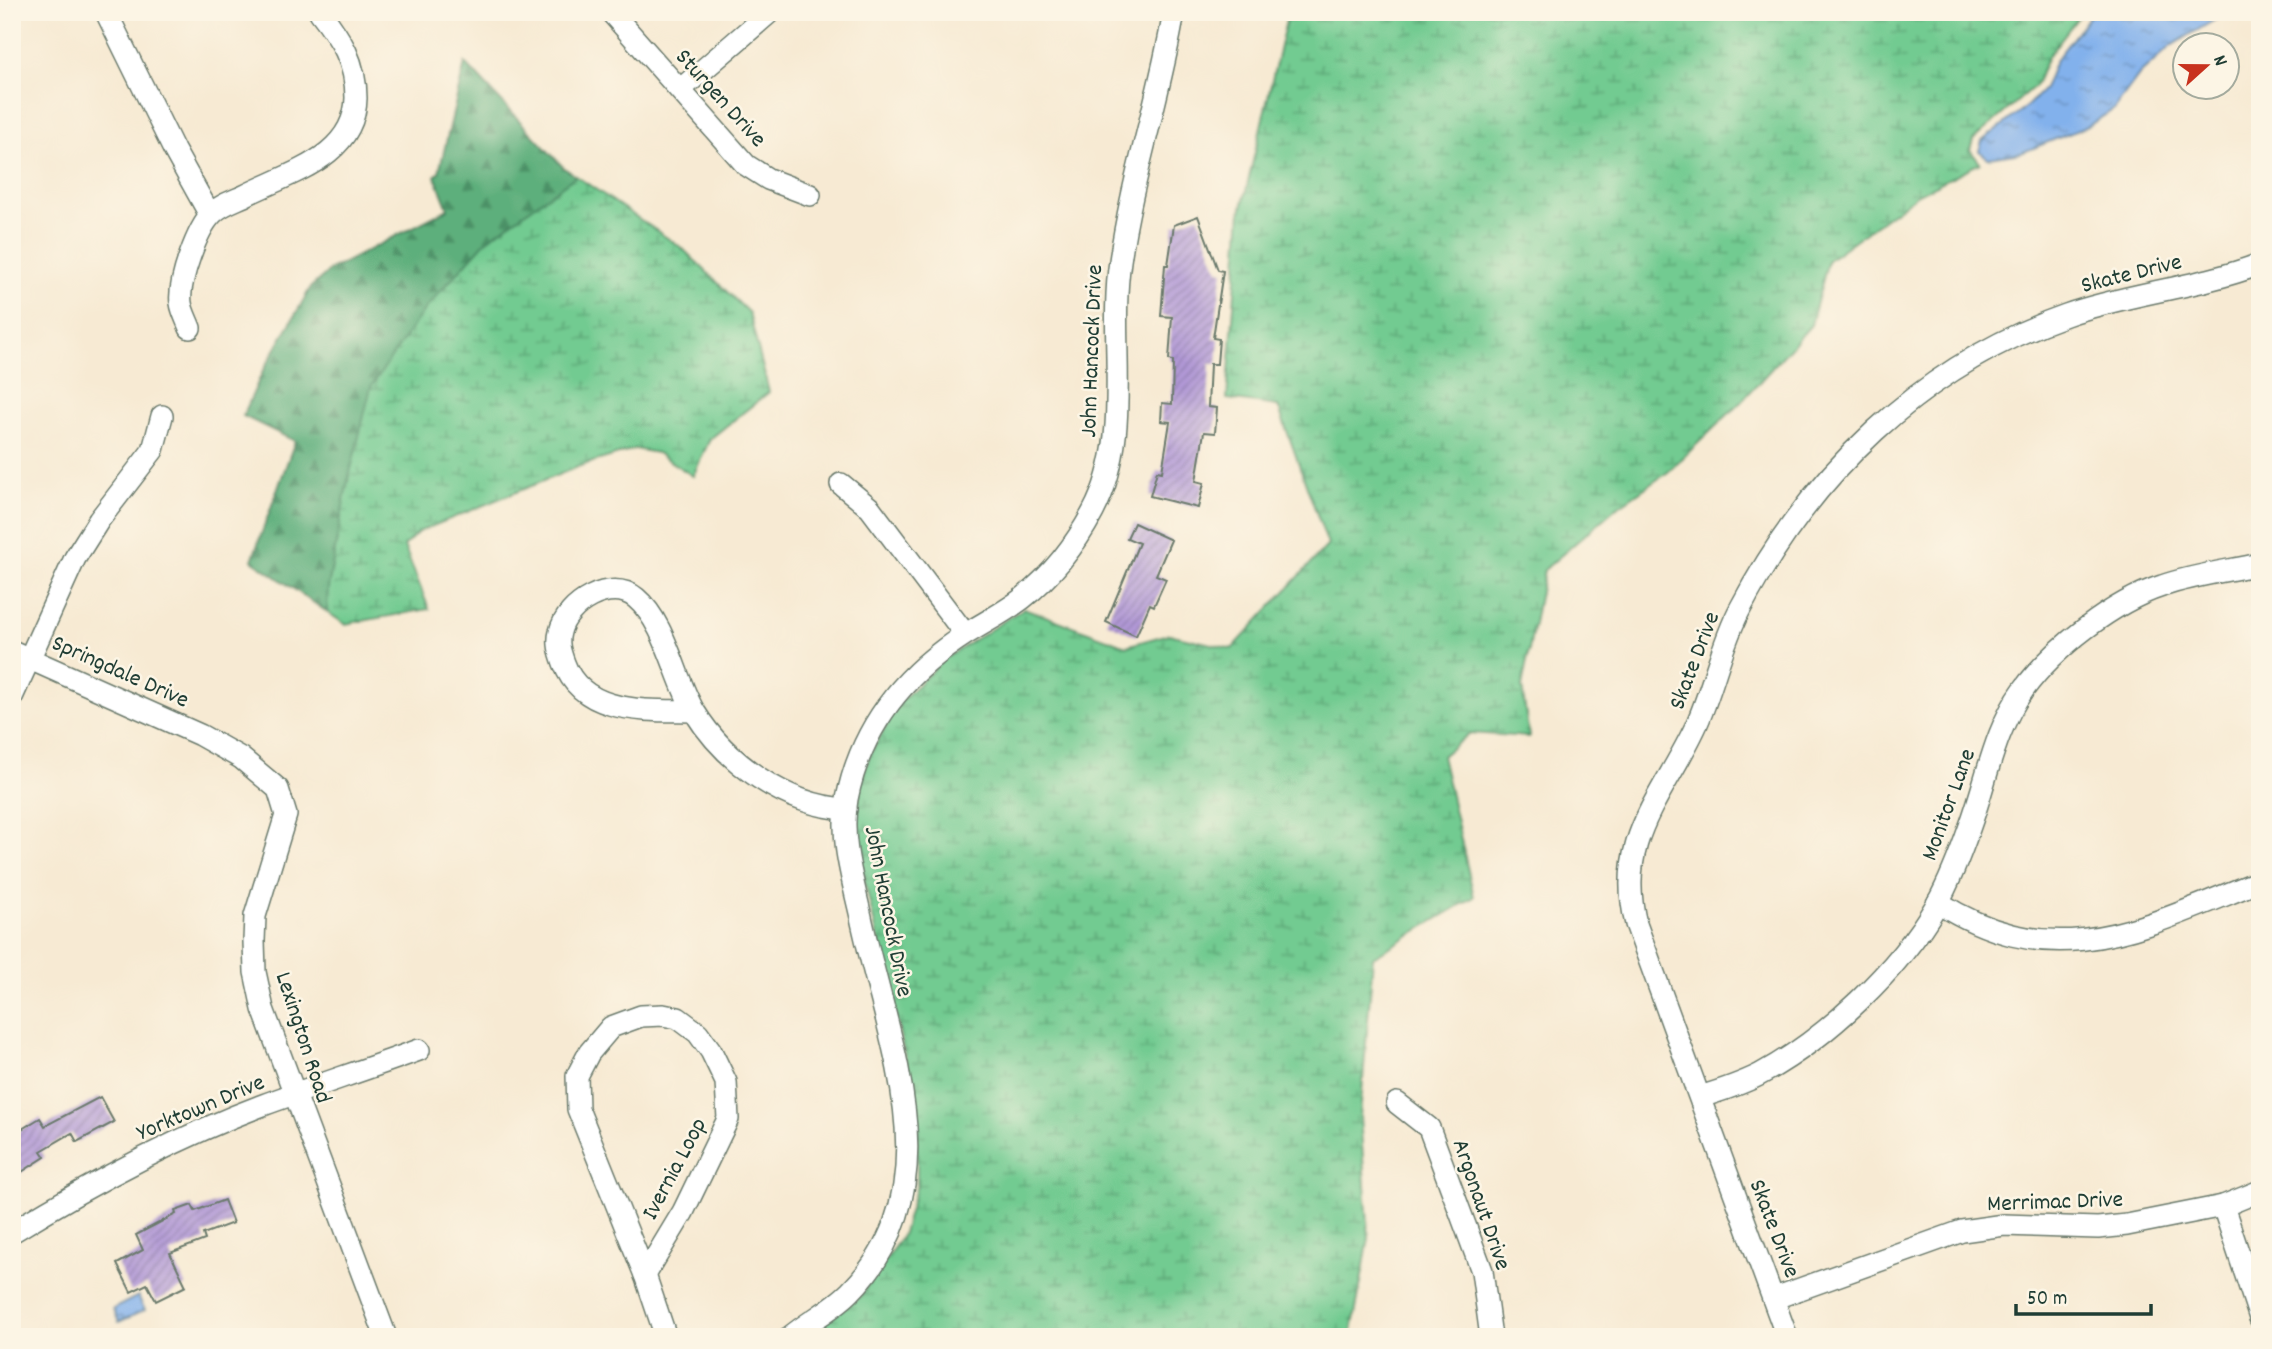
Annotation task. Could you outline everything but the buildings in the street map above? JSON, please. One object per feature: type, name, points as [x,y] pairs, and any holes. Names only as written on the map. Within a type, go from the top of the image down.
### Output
[{"type":"street","points":[[106,12],[174,150],[211,215]]},
{"type":"street","points":[[190,328],[181,304],[181,289],[186,269],[211,215],[318,159],[337,148],[345,138],[356,111],[351,60],[341,39],[320,12]]},
{"type":"street","name":"Sturgen Drive","points":[[611,12],[746,165],[768,179],[810,195]]},
{"type":"street","points":[[681,89],[770,12]]},
{"type":"street","name":"John Hancock Drive","points":[[790,1337],[852,1290],[892,1235],[907,1185],[907,1123],[845,840],[846,809],[860,752],[892,697],[937,654],[1025,596],[1051,572],[1070,550],[1095,509],[1106,480],[1117,413],[1114,303],[1120,259],[1174,12]]},
{"type":"street","name":"Skate Drive","points":[[1787,1337],[1700,1097],[1668,1019],[1636,924],[1630,900],[1632,854],[1648,810],[1694,729],[1739,611],[1770,555],[1802,509],[1859,443],[1917,395],[1987,349],[2066,315],[2260,264]]},
{"type":"street","points":[[12,697],[20,654],[75,558],[120,492],[153,450],[162,416]]},
{"type":"street","points":[[841,484],[870,509],[965,634]]},
{"type":"street","name":"Monitor Lane","points":[[1700,1097],[1758,1076],[1835,1022],[1899,955],[1938,902],[1970,827],[2001,732],[2023,691],[2034,677],[2084,630],[2122,604],[2161,586],[2260,564]]},
{"type":"street","points":[[694,711],[612,706],[589,694],[568,673],[558,646],[560,629],[573,608],[586,598],[600,593],[613,591],[634,595],[647,609],[694,711],[729,753],[751,772],[810,804],[846,809]]},
{"type":"street","name":"Springdale Drive","points":[[20,654],[208,739]]},
{"type":"street","name":"Lexington Road","points":[[208,739],[267,776],[283,799],[286,815],[255,916],[255,972],[263,1009],[386,1337]]},
{"type":"street","points":[[1938,902],[1958,915],[2002,933],[2060,942],[2090,940],[2159,922],[2260,881]]},
{"type":"street","name":"Ivernia Loop","points":[[645,1275],[683,1212],[728,1119],[726,1082],[711,1051],[698,1033],[678,1018],[663,1015],[641,1016],[611,1027],[589,1053],[577,1076],[578,1109],[645,1275],[666,1337]]},
{"type":"street","name":"Yorktown Drive","points":[[12,1232],[145,1157],[263,1105],[419,1050]]},
{"type":"street","name":"Argonaut Drive","points":[[1397,1103],[1429,1128],[1482,1271],[1490,1337]]},
{"type":"street","name":"Merrimac Drive","points":[[1774,1298],[1962,1231],[2004,1225],[2098,1228],[2173,1217],[2223,1206],[2260,1191]]},
{"type":"street","points":[[2223,1206],[2260,1318]]},
{"type":"green space","points":[[1288,12],[2082,12],[2048,56],[2036,85],[1973,140],[1970,150],[1980,163],[1918,194],[1828,260],[1811,325],[1741,402],[1668,472],[1616,508],[1544,570],[1522,687],[1529,737],[1470,733],[1442,756],[1474,897],[1373,957],[1360,1117],[1369,1238],[1351,1337],[805,1337],[859,1297],[902,1236],[917,1185],[917,1122],[909,1074],[855,839],[861,782],[870,754],[900,702],[943,660],[1024,608],[1126,646],[1169,634],[1232,649],[1328,545],[1278,406],[1227,399],[1241,212]]},
{"type":"green space","points":[[465,63],[564,168],[576,176],[487,240],[424,310],[347,485],[328,588],[327,612],[252,560],[295,441],[243,416],[263,371],[311,287],[330,270],[448,209],[435,176],[439,172]]},
{"type":"green space","points":[[576,176],[682,248],[749,313],[769,392],[710,439],[693,476],[657,453],[635,449],[580,466],[418,532],[404,546],[429,609],[345,624],[327,612],[328,588],[347,485],[371,387],[424,310],[487,240]]},
{"type":"water","points":[[2093,12],[2228,12],[2194,32],[2170,32],[2170,47],[2140,74],[2114,109],[2088,126],[2021,153],[1988,158],[1979,151],[1982,141],[2026,107],[2044,89],[2055,61]]},
{"type":"water","points":[[138,1296],[145,1310],[119,1322],[113,1309]]}]
